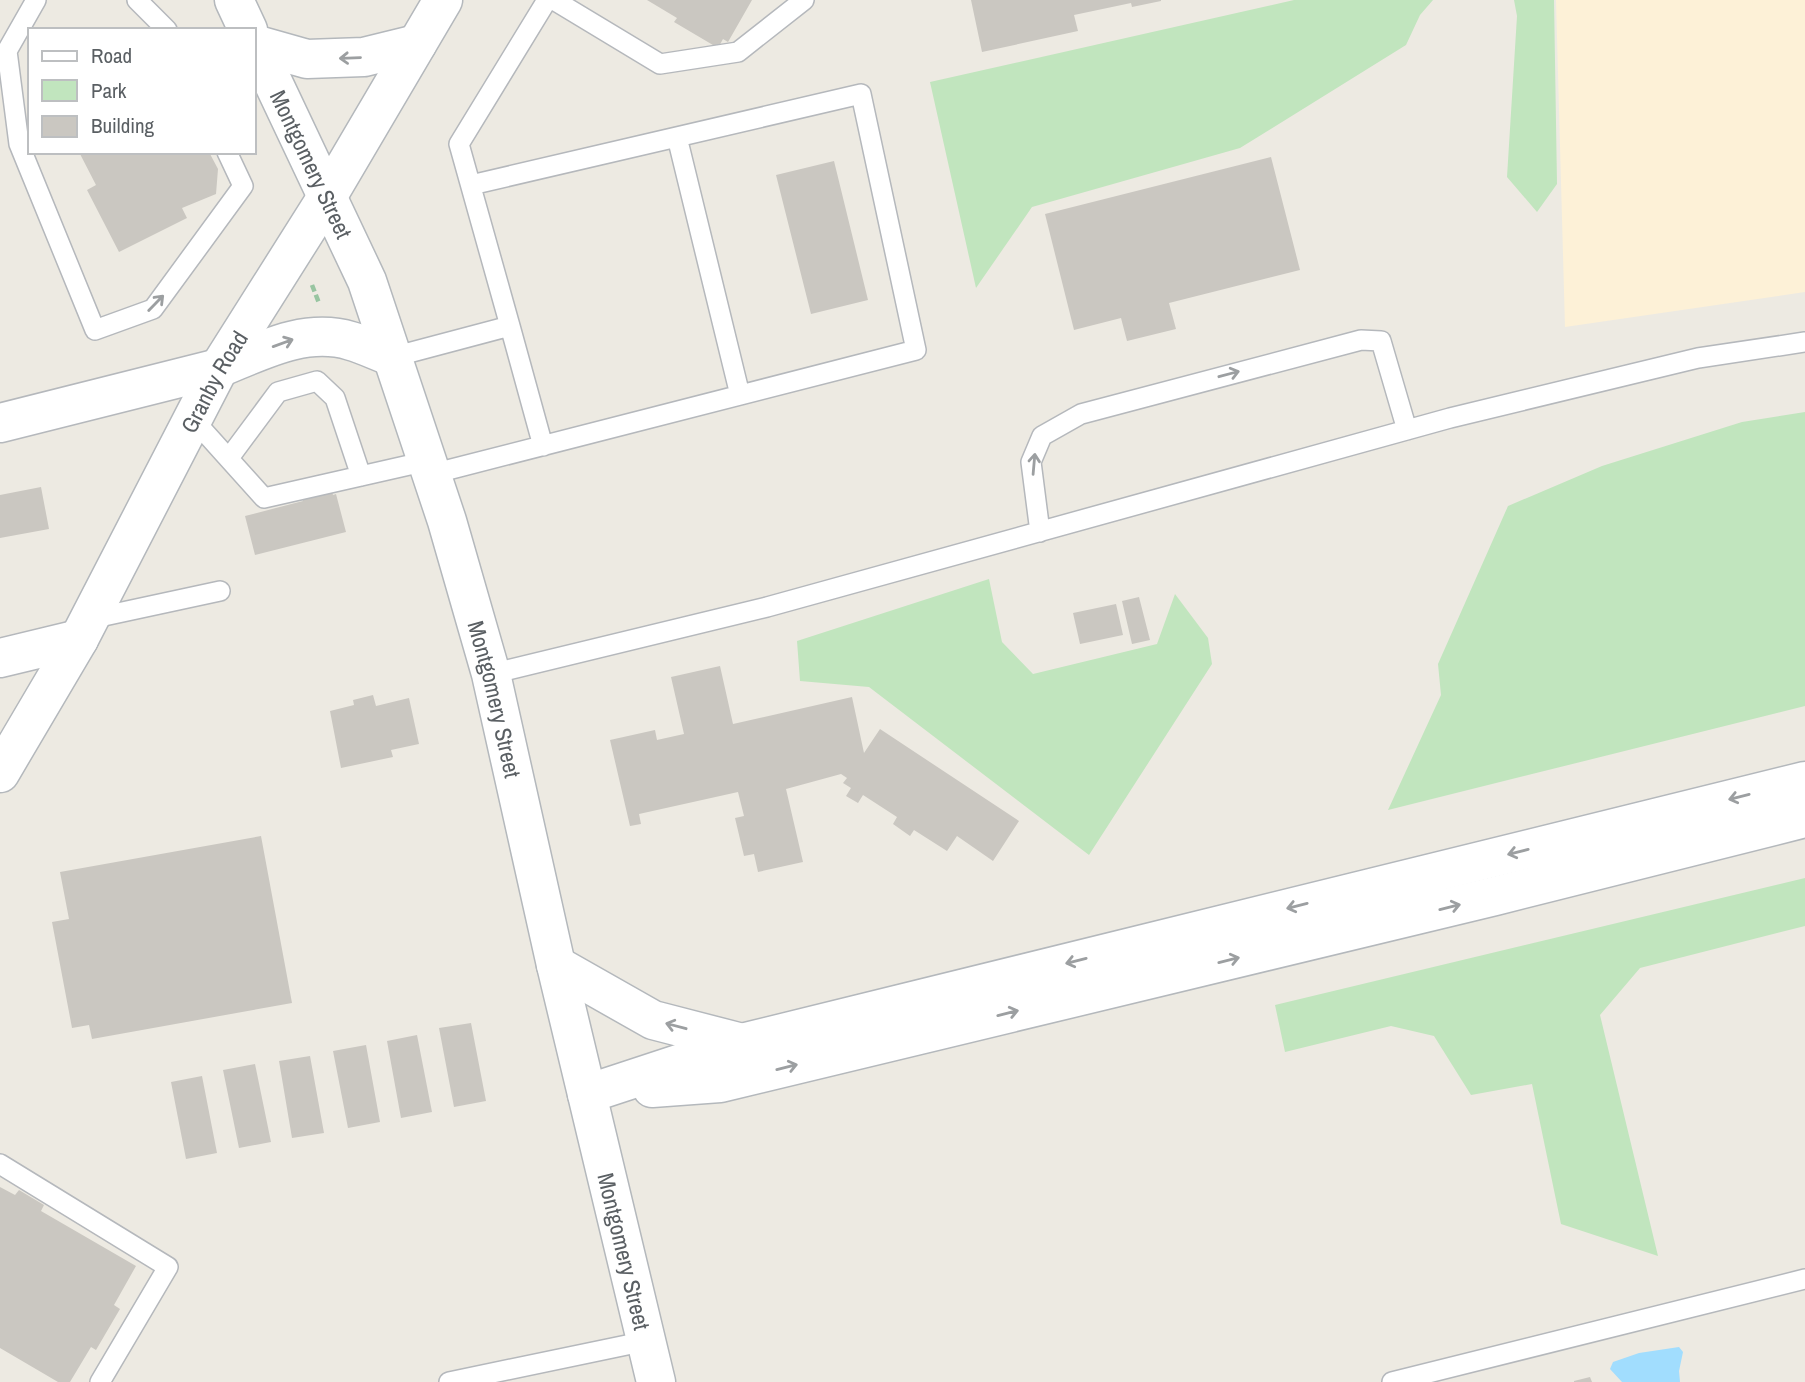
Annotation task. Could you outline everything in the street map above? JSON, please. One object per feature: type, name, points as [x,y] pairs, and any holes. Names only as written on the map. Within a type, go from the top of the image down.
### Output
[{"type":"main road","points":[[234,0],[247,28]]},
{"type":"main road","name":"Granby Road","points":[[0,773],[84,629],[219,368],[327,197],[417,44],[438,2]]},
{"type":"main road","points":[[256,44],[307,58],[364,57],[417,44]]},
{"type":"main road","name":"Montgomery Street","points":[[256,47],[367,281],[429,468],[491,674],[555,965],[656,1382]]},
{"type":"main road","points":[[0,423],[219,368],[293,339],[320,336],[350,340],[393,357]]},
{"type":"main road","points":[[0,658],[84,629]]},
{"type":"main road","points":[[587,1094],[742,1044],[1805,781]]},
{"type":"main road","points":[[587,1094],[720,1083],[1495,896],[1805,818]]},
{"type":"main road","points":[[555,965],[653,1020],[742,1044]]},
{"type":"lane","points":[[36,0],[7,51],[19,144],[95,330],[153,309],[243,187],[228,154]]},
{"type":"lane","points":[[137,0],[165,28]]},
{"type":"lane","points":[[543,446],[459,144],[547,0]]},
{"type":"lane","points":[[554,0],[660,64],[738,52],[804,0]]},
{"type":"lane","points":[[192,418],[264,498],[361,476],[429,468],[543,446],[916,349],[861,94],[471,185]]},
{"type":"lane","points":[[677,137],[740,395]]},
{"type":"lane","points":[[393,357],[510,326]]},
{"type":"lane","points":[[1040,532],[1031,462],[1042,436],[1081,414],[1361,340],[1381,341],[1407,430]]},
{"type":"lane","points":[[491,674],[767,607],[1407,430],[1698,358],[1805,342]]},
{"type":"lane","points":[[229,458],[278,392],[317,381],[335,398],[361,476]]},
{"type":"lane","points":[[84,629],[220,591]]},
{"type":"lane","points":[[0,1164],[168,1267],[100,1382]]},
{"type":"lane","points":[[1392,1382],[1805,1279]]},
{"type":"lane","points":[[449,1382],[483,1378],[646,1341]]},
{"type":"shaded area","points":[[1556,0],[1805,0],[1805,292],[1565,327]]},
{"type":"green space","points":[[1294,0],[1433,0],[1420,15],[1406,45],[1240,148],[1032,207],[976,288],[930,82]]},
{"type":"green space","points":[[1514,0],[1554,0],[1557,184],[1537,212],[1507,177],[1517,16]]},
{"type":"green space","points":[[1805,412],[1805,706],[1388,810],[1441,695],[1438,664],[1508,506],[1602,466],[1742,422]]},
{"type":"green space","points":[[989,579],[1002,642],[1033,674],[1157,644],[1175,594],[1208,638],[1212,664],[1089,855],[869,687],[800,681],[797,641]]},
{"type":"green space","points":[[1805,878],[1805,926],[1640,968],[1600,1015],[1658,1256],[1561,1224],[1532,1084],[1471,1095],[1434,1036],[1391,1026],[1285,1052],[1275,1005]]},
{"type":"water","points":[[1679,1347],[1683,1352],[1680,1382],[1622,1382],[1610,1369],[1613,1362],[1639,1353]]},
{"type":"building","points":[[647,0],[752,0],[728,42],[723,39],[718,48],[674,22],[677,18]]},
{"type":"building","points":[[971,0],[1161,1],[1132,7],[1131,3],[1074,15],[1078,31],[982,52]]},
{"type":"building","points":[[80,154],[210,154],[218,169],[216,194],[182,208],[187,218],[119,252],[87,190],[96,185]]},
{"type":"building","points":[[1271,157],[1300,270],[1169,303],[1176,329],[1127,341],[1121,318],[1074,330],[1045,214]]},
{"type":"building","points":[[834,161],[868,300],[811,314],[776,175]]},
{"type":"building","points":[[41,487],[49,529],[0,538],[0,495]]},
{"type":"building","points":[[331,488],[333,495],[336,494],[346,532],[255,555],[245,516],[303,501],[301,496]]},
{"type":"building","points":[[1139,597],[1150,640],[1132,644],[1122,601]]},
{"type":"building","points":[[1116,604],[1123,635],[1080,644],[1073,613]]},
{"type":"building","points":[[720,666],[733,724],[852,697],[864,753],[880,729],[1019,821],[993,861],[957,836],[947,851],[914,830],[910,836],[893,824],[897,817],[863,795],[858,803],[846,796],[851,788],[843,783],[847,778],[841,774],[786,789],[803,862],[758,872],[754,854],[744,856],[735,818],[744,816],[738,792],[639,814],[641,824],[630,826],[610,740],[655,730],[657,740],[684,734],[671,677]]},
{"type":"building","points":[[373,695],[376,706],[409,698],[419,744],[391,750],[393,757],[341,768],[330,711],[354,705],[353,700]]},
{"type":"building","points":[[261,836],[292,1003],[92,1039],[89,1025],[72,1028],[52,922],[69,919],[60,872]]},
{"type":"building","points":[[471,1023],[486,1101],[454,1107],[439,1028]]},
{"type":"building","points":[[417,1035],[432,1112],[401,1118],[387,1041]]},
{"type":"building","points":[[366,1045],[380,1122],[348,1128],[333,1051]]},
{"type":"building","points":[[310,1056],[324,1133],[292,1138],[279,1061]]},
{"type":"building","points":[[255,1064],[271,1142],[239,1148],[223,1070]]},
{"type":"building","points":[[202,1076],[217,1153],[186,1159],[171,1082]]},
{"type":"building","points":[[0,1187],[15,1195],[19,1190],[44,1205],[41,1211],[136,1266],[114,1305],[120,1309],[96,1350],[91,1347],[70,1382],[58,1382],[0,1348]]},
{"type":"building","points":[[1590,1377],[1592,1382],[1574,1382],[1574,1381]]}]
